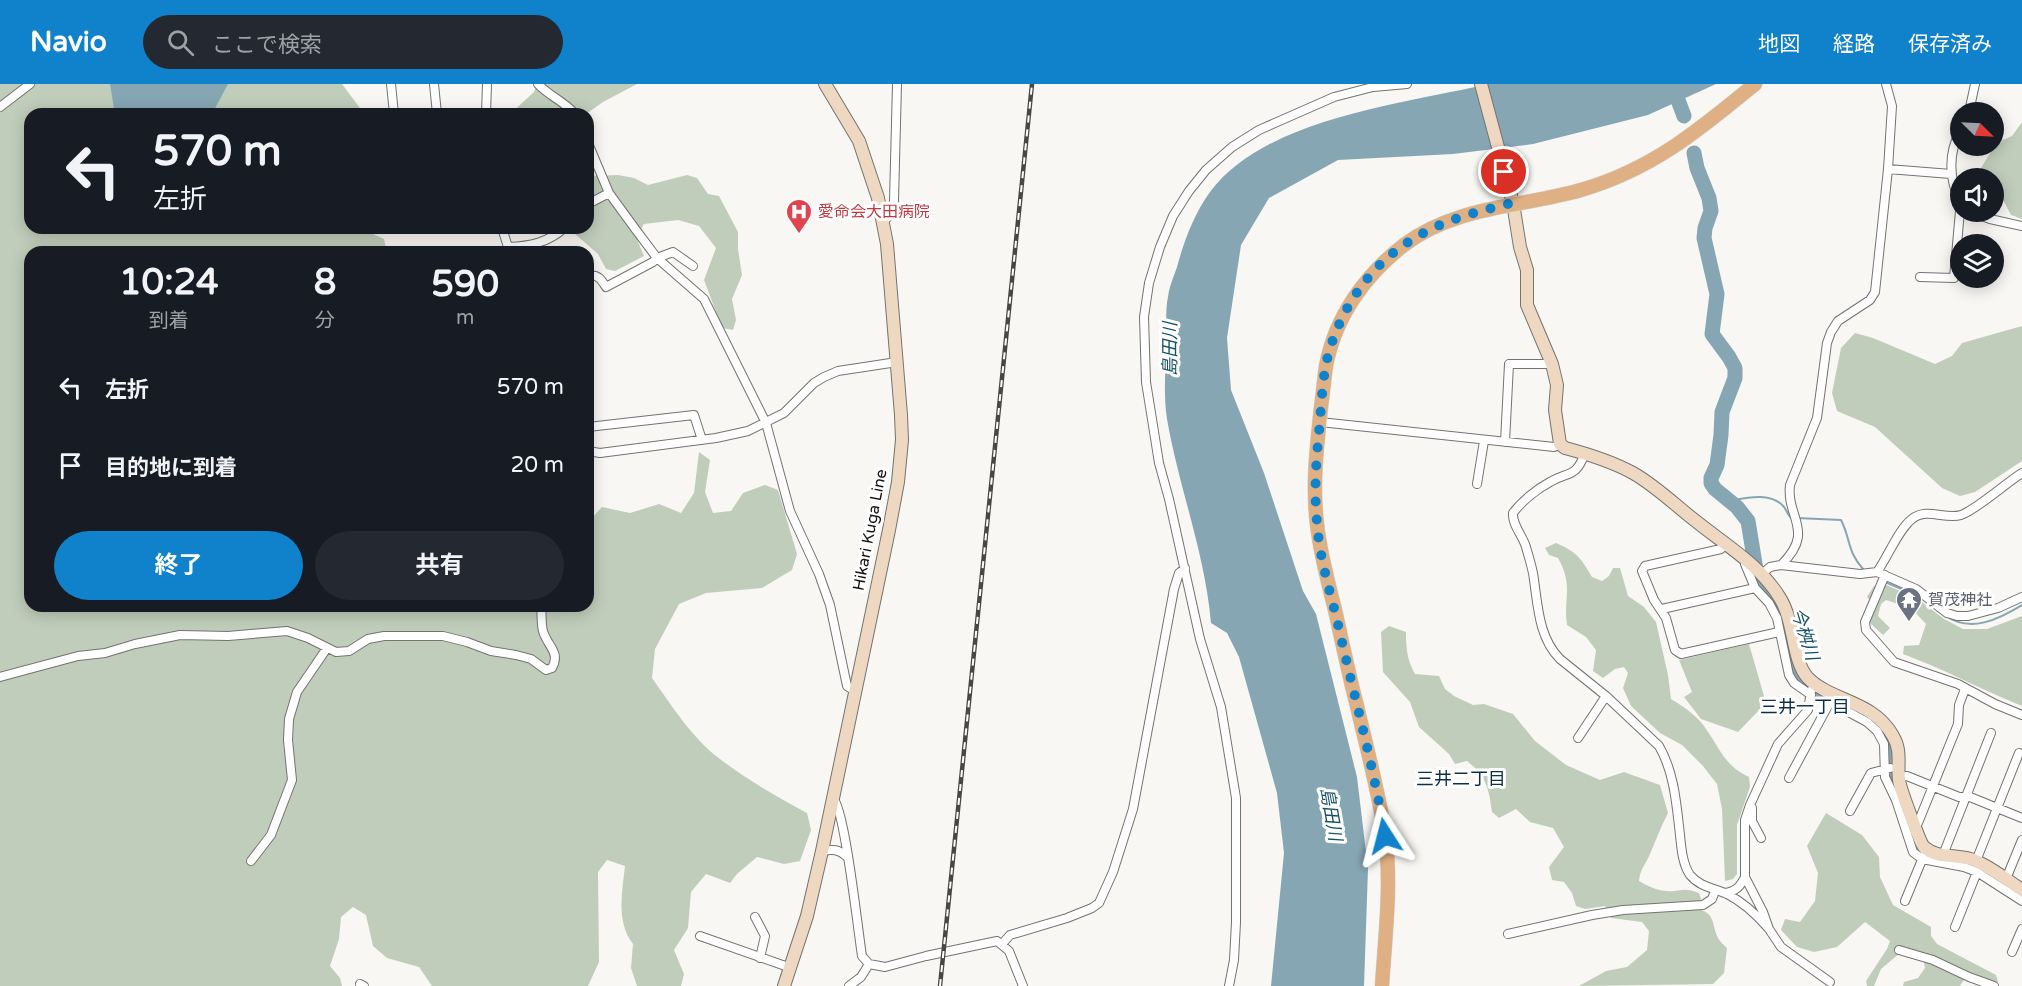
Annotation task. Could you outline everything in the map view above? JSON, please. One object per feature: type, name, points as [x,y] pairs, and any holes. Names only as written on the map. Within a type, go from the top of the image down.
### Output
[{"type":"main road","points":[[1382,986],[1388,900],[1385,836],[1370,758],[1323,561],[1317,523],[1315,473],[1326,365],[1334,338],[1346,310],[1360,288],[1406,243],[1458,217],[1511,199],[1580,190],[1633,171],[1688,138],[1755,84]]},
{"type":"street","points":[[0,107],[30,84]]},
{"type":"street","points":[[391,84],[393,108]]},
{"type":"street","points":[[434,84],[436,108]]},
{"type":"street","points":[[486,108],[487,84]]},
{"type":"street","points":[[538,84],[570,108]]},
{"type":"street","name":"Hikari Kuga Line","points":[[784,986],[807,916],[822,851],[898,482],[902,432],[887,244],[883,223],[870,172],[858,141],[825,84]]},
{"type":"street","points":[[883,223],[891,213],[894,201],[897,84]]},
{"type":"street","points":[[1230,986],[1236,922],[1236,798],[1221,707],[1200,639],[1159,463],[1146,382],[1144,317],[1149,283],[1173,216],[1206,170],[1232,147],[1259,130],[1334,97],[1372,87],[1405,84]]},
{"type":"street","points":[[1481,84],[1527,270],[1527,305],[1552,364],[1557,385],[1555,410],[1560,444],[1565,448],[1617,465],[1644,479],[1763,573],[1787,609],[1801,670],[1813,689],[1808,710],[1778,744],[1745,820],[1745,877],[1769,928]]},
{"type":"street","points":[[1780,565],[1798,538],[1799,526],[1789,496],[1790,485],[1817,418],[1827,343],[1838,321],[1870,300],[1875,292],[1892,106],[1886,84]]},
{"type":"street","points":[[1971,102],[1975,84]]},
{"type":"street","points":[[594,157],[609,193],[657,258],[704,299],[766,423],[790,511],[819,574],[830,605],[847,686],[855,691]]},
{"type":"street","points":[[1888,169],[1950,174]]},
{"type":"street","points":[[594,201],[609,193]]},
{"type":"street","points":[[1920,277],[1954,278],[1959,222]]},
{"type":"street","points":[[2004,222],[2022,226]]},
{"type":"street","points":[[530,246],[555,234]]},
{"type":"street","points":[[594,275],[600,277],[606,287],[657,258],[673,252],[693,266]]},
{"type":"street","points":[[594,452],[702,440],[748,431],[784,413],[814,383],[824,377],[838,371],[897,362]]},
{"type":"street","points":[[1505,442],[1509,364],[1552,364]]},
{"type":"street","points":[[594,426],[694,415],[702,440]]},
{"type":"street","points":[[1320,422],[1484,441],[1554,447],[1560,444]]},
{"type":"street","points":[[1477,484],[1484,441]]},
{"type":"street","points":[[1585,453],[1581,464],[1572,474],[1545,485],[1513,513],[1513,519],[1525,543],[1534,577],[1542,628],[1553,653],[1606,696],[1659,746],[1665,756],[1672,778],[1683,856],[1690,875],[1702,885],[1725,893],[1734,892],[1745,877]]},
{"type":"street","points":[[2022,473],[1962,515],[1948,517],[1922,513],[1906,524],[1881,574],[1865,622],[1866,630],[1894,662],[1940,677],[2022,715]]},
{"type":"street","points":[[1725,543],[1720,549],[1645,566],[1641,571],[1654,600],[1666,618],[1675,650],[1681,654],[1779,632]]},
{"type":"street","points":[[1746,560],[1745,564],[1755,588],[1769,603],[1777,618],[1789,675],[1794,683],[1866,709],[1888,728],[1898,749],[1898,774],[1925,854],[1905,902]]},
{"type":"street","points":[[1763,573],[1770,567],[1780,565],[1860,574],[1881,574],[1916,589],[1947,613],[1957,616],[1968,616],[1998,608],[2022,597]]},
{"type":"street","points":[[1002,944],[1010,935],[1067,918],[1099,903],[1113,872],[1133,809],[1174,589],[1179,573],[1185,568]]},
{"type":"street","points":[[1662,609],[1755,588]]},
{"type":"street","points":[[0,676],[78,656],[105,653],[180,635],[228,636],[287,631],[308,638],[336,652],[349,651],[368,639],[384,636],[443,636],[491,651],[516,654],[531,659],[546,670],[552,668],[556,661],[556,652],[543,632],[541,612]]},
{"type":"street","points":[[251,861],[271,835],[292,780],[288,719],[297,692],[327,648]]},
{"type":"street","points":[[1914,825],[1918,823],[1958,724],[1959,705],[1965,689]]},
{"type":"street","points":[[1578,738],[1606,696]]},
{"type":"street","points":[[1789,778],[1830,702],[1867,722],[1884,744],[1885,777],[1896,800],[1913,852],[1967,857],[2022,901]]},
{"type":"street","points":[[1808,710],[1822,717]]},
{"type":"street","points":[[1943,855],[1991,733]]},
{"type":"street","points":[[1955,927],[2019,753]]},
{"type":"street","points":[[1850,811],[1871,773],[1884,768],[1959,796],[1970,797],[2022,818]]},
{"type":"street","points":[[833,798],[838,802],[862,956],[869,964],[885,967],[997,941],[1010,951],[1023,986]]},
{"type":"street","points":[[1750,805],[1753,808],[1752,821],[1761,838]]},
{"type":"street","points":[[2006,879],[2022,840]]},
{"type":"street","points":[[822,851],[832,849],[841,851],[847,857]]},
{"type":"street","points":[[1925,854],[1964,867],[1977,866],[2006,879],[2022,890]]},
{"type":"street","points":[[1508,934],[1623,910],[1703,905],[1712,899],[1715,891]]},
{"type":"street","points":[[1725,893],[1757,915],[1781,947],[1830,982]]},
{"type":"street","points":[[755,917],[765,936],[760,958]]},
{"type":"street","points":[[2012,952],[2022,929]]},
{"type":"street","points":[[700,936],[791,968]]},
{"type":"street","points":[[1899,950],[1933,960],[1968,977],[1994,986]]},
{"type":"street","points":[[849,986],[861,977],[869,964]]},
{"type":"street","points":[[861,977],[866,986]]},
{"type":"green space","points":[[0,84],[342,84],[360,108],[24,108],[24,234],[373,234],[384,239],[386,246],[24,246],[24,612],[594,612],[594,516],[602,507],[630,513],[659,504],[681,513],[694,493],[699,452],[710,460],[705,492],[713,513],[731,511],[743,493],[765,485],[778,490],[797,554],[792,570],[762,588],[706,593],[679,604],[655,649],[652,678],[683,721],[710,751],[730,767],[807,813],[811,830],[800,861],[784,864],[757,857],[730,883],[706,874],[691,892],[688,928],[674,950],[684,974],[681,986],[637,986],[631,968],[633,944],[622,917],[625,866],[607,860],[598,872],[599,962],[588,986],[432,986],[419,967],[387,958],[373,946],[366,915],[353,907],[341,917],[339,939],[330,966],[340,978],[342,986],[0,986]]},
{"type":"green space","points":[[537,84],[637,84],[594,108],[517,108],[534,92]]},
{"type":"green space","points":[[2022,122],[2022,219],[2011,215],[2004,202],[2004,168],[1981,168],[1988,156],[2004,156],[2004,140],[2012,136]]},
{"type":"green space","points":[[618,175],[634,178],[648,185],[687,175],[697,178],[708,194],[719,196],[738,232],[742,275],[732,299],[736,320],[733,330],[722,328],[704,280],[716,248],[699,226],[678,220],[644,224],[636,237],[644,256],[615,271],[606,269],[594,251],[594,246],[589,246],[575,234],[594,234],[594,176]]},
{"type":"green space","points":[[2022,326],[2022,461],[1975,492],[1960,496],[1942,488],[1875,427],[1837,411],[1832,393],[1841,348],[1855,333],[1873,338],[1935,364],[1952,356],[1962,343]]},
{"type":"green space","points":[[1556,543],[1574,553],[1592,577],[1602,581],[1609,576],[1613,568],[1620,568],[1628,596],[1644,607],[1656,622],[1671,699],[1703,724],[1728,762],[1749,777],[1750,787],[1737,825],[1737,874],[1733,879],[1725,881],[1722,809],[1717,784],[1682,745],[1660,733],[1631,706],[1623,688],[1628,673],[1624,667],[1615,669],[1603,678],[1593,671],[1596,650],[1586,637],[1567,625],[1566,577],[1558,558],[1549,555],[1545,548]]},
{"type":"green space","points":[[1886,585],[1917,598],[1944,619],[1963,629],[1987,629],[2022,616],[2022,706],[1903,654],[1904,646],[1919,645],[1926,624],[1911,608],[1886,600],[1881,604],[1878,616],[1890,628],[1883,635],[1870,623],[1874,605],[1867,597],[1874,586]]},
{"type":"green space","points":[[1389,626],[1406,632],[1410,664],[1415,674],[1439,676],[1445,689],[1454,696],[1473,705],[1484,704],[1513,714],[1535,741],[1566,765],[1600,780],[1624,772],[1660,785],[1668,813],[1639,881],[1662,890],[1688,890],[1699,893],[1701,899],[1698,909],[1710,916],[1718,938],[1727,948],[1724,973],[1713,984],[1579,986],[1606,971],[1627,967],[1647,950],[1649,931],[1642,922],[1611,918],[1605,906],[1585,909],[1576,906],[1572,893],[1564,882],[1552,880],[1549,867],[1564,847],[1553,828],[1530,822],[1516,809],[1499,818],[1492,812],[1488,789],[1478,772],[1467,761],[1455,764],[1449,754],[1419,727],[1410,702],[1383,672],[1381,632]]},
{"type":"green space","points":[[1749,644],[1766,703],[1738,732],[1701,719],[1684,697],[1692,692],[1679,660]]},
{"type":"green space","points":[[1826,813],[1862,835],[1879,857],[1880,877],[1893,905],[1931,927],[1931,936],[1937,944],[1996,975],[1998,982],[1973,975],[1963,981],[1960,986],[1903,986],[1904,982],[1918,978],[1925,968],[1922,953],[1906,948],[1881,969],[1874,986],[1867,986],[1866,981],[1890,941],[1865,922],[1837,947],[1814,952],[1797,947],[1781,930],[1785,919],[1800,922],[1815,901],[1818,873],[1807,846]]},
{"type":"water","points":[[110,84],[228,84],[215,108],[114,108]]},
{"type":"water","name":"島田川","points":[[1488,84],[1716,84],[1648,115],[1533,144],[1453,154],[1338,160],[1269,198],[1241,245],[1227,338],[1231,390],[1264,473],[1303,591],[1316,614],[1357,777],[1368,869],[1364,986],[1271,986],[1284,853],[1277,793],[1239,657],[1227,633],[1211,623],[1198,546],[1172,445],[1165,389],[1166,312],[1169,289],[1186,238],[1204,200],[1234,167],[1265,147],[1300,131],[1338,118],[1377,107]]},
{"type":"waterway","name":"今桝川","points":[[1672,84],[1684,116]]},
{"type":"waterway","name":"今桝川","points":[[1694,153],[1711,211],[1704,238],[1717,294],[1712,334],[1735,368],[1735,378],[1722,412],[1717,465],[1711,483],[1737,507],[1748,521],[1757,576],[1782,615],[1794,671],[1810,687],[1825,695]]},
{"type":"waterway","points":[[1729,501],[1765,497],[1779,502],[1791,518]]},
{"type":"waterway","points":[[1797,518],[1841,520],[1852,551],[1863,569]]},
{"type":"waterway","points":[[1885,582],[1918,596]]},
{"type":"waterway","points":[[1945,615],[1955,621],[1974,624],[1994,619],[2022,605]]},
{"type":"waterway","name":"今桝川","points":[[1868,718],[1880,728],[1889,741],[1893,752],[1891,782],[1900,799]]},
{"type":"railway","points":[[940,986],[1032,84]]},
{"type":"place","name":"愛命会大田病院","points":[[799,235]]},
{"type":"place","name":"賀茂神社","points":[[1909,623]]},
{"type":"district","name":"三井一丁目","points":[[1805,707]]},
{"type":"district","name":"三井二丁目","points":[[1461,779]]},
{"type":"route","points":[[1385,836],[1370,758],[1323,561],[1317,523],[1315,473],[1326,365],[1346,310],[1360,288],[1380,265],[1406,243],[1431,229],[1458,217],[1512,203],[1504,172]]}]
